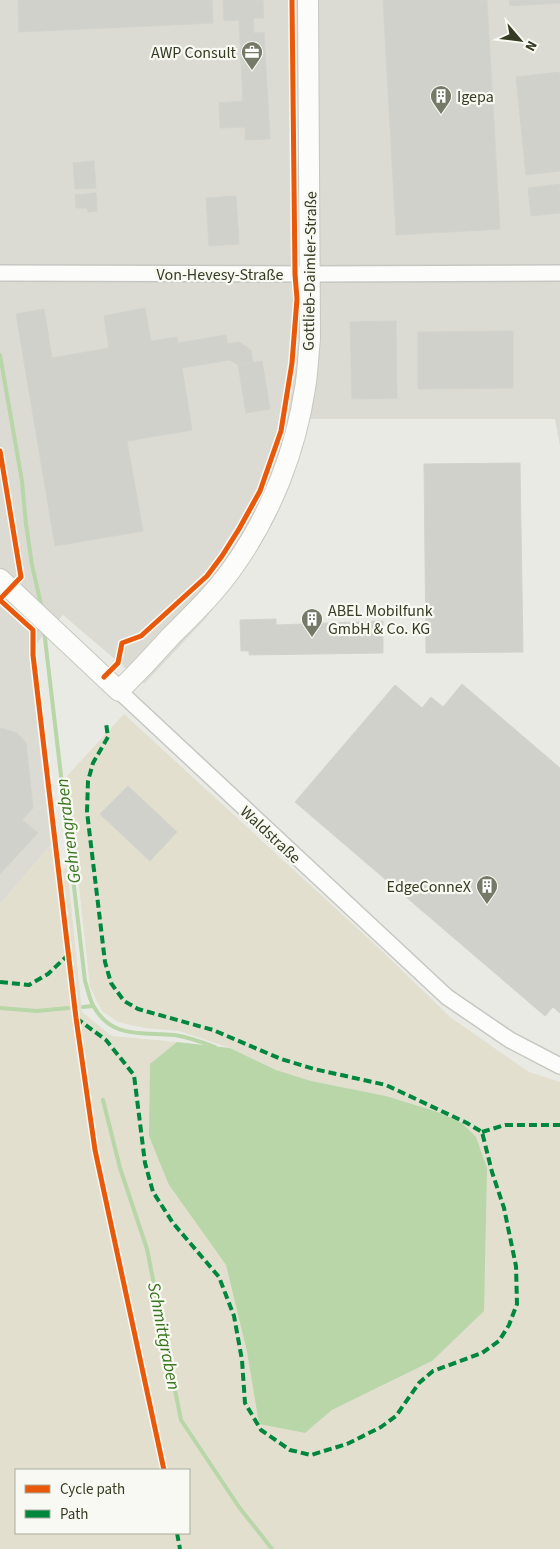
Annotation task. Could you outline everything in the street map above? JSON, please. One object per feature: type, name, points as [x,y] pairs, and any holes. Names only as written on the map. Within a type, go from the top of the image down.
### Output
[{"type":"street","name":"Gottlieb-Daimler-Straße","points":[[119,692],[204,602],[236,563],[257,530],[272,500],[286,464],[305,388],[310,339],[308,0]]},
{"type":"street","name":"Von-Hevesy-Straße","points":[[0,273],[560,273]]},
{"type":"street","name":"Waldstraße","points":[[0,579],[447,997],[510,1040],[560,1066]]},
{"type":"shaded area","points":[[0,0],[560,0],[560,446],[555,419],[310,419],[288,487],[244,568],[206,618],[144,684],[63,615],[39,640],[29,655],[51,845],[0,904]]},
{"type":"shaded area","points":[[124,714],[382,951],[450,1017],[529,1072],[560,1082],[560,1549],[0,1549],[0,904],[51,845],[55,878],[67,866],[82,1012],[112,1036],[177,1042],[150,1065],[169,1185],[226,1265],[247,1352],[259,1424],[305,1433],[332,1410],[432,1361],[462,1123],[438,1112],[386,1096],[311,1081],[276,1070],[230,1048],[179,1031],[144,1028],[118,1022],[102,1011],[90,987],[67,776]]},
{"type":"shaded area","points":[[177,1042],[230,1048],[276,1070],[311,1081],[386,1096],[438,1112],[462,1123],[476,1137],[487,1168],[484,1311],[432,1361],[332,1410],[305,1433],[259,1424],[247,1352],[226,1265],[169,1185],[149,1136],[150,1064]]},
{"type":"building","points":[[18,0],[212,0],[213,23],[19,32]]},
{"type":"building","points":[[223,0],[263,0],[264,18],[253,18],[254,33],[264,32],[270,139],[245,140],[245,127],[220,128],[219,103],[243,101],[239,20],[224,21]]},
{"type":"building","name":"Igepa","points":[[383,0],[487,0],[500,229],[396,235]]},
{"type":"building","points":[[509,0],[560,0],[560,3],[510,6]]},
{"type":"building","points":[[560,72],[560,171],[526,175],[516,77]]},
{"type":"building","points":[[94,161],[96,188],[75,189],[73,163]]},
{"type":"building","points":[[560,184],[560,213],[531,216],[528,188]]},
{"type":"building","points":[[96,193],[97,211],[88,212],[87,208],[76,208],[75,195]]},
{"type":"building","points":[[236,196],[239,244],[209,246],[206,198]]},
{"type":"building","points":[[145,308],[151,341],[177,337],[192,430],[127,441],[143,531],[55,546],[16,314],[44,309],[52,358],[109,348],[104,316]]},
{"type":"building","points":[[396,321],[397,398],[352,399],[350,322]]},
{"type":"building","points":[[513,331],[513,388],[418,389],[418,332]]},
{"type":"building","points":[[226,335],[230,360],[182,368],[178,343]]},
{"type":"building","points":[[239,342],[251,350],[253,362],[238,365],[230,360],[227,344]]},
{"type":"building","points":[[262,361],[270,409],[246,413],[238,365]]},
{"type":"building","points":[[520,463],[523,652],[426,653],[424,464]]},
{"type":"building","name":"ABEL Mobilfunk GmbH & Co. KG","points":[[276,619],[276,625],[383,621],[383,653],[249,655],[249,651],[241,651],[240,620]]},
{"type":"building","name":"EdgeConneX","points":[[462,684],[560,768],[560,1013],[553,1007],[545,1016],[295,802],[395,685],[422,708],[431,697],[443,707]]},
{"type":"building","points":[[0,728],[17,733],[26,743],[33,808],[22,820],[38,833],[0,874]]},
{"type":"building","points":[[128,786],[177,832],[150,861],[100,814]]},
{"type":"waterway","name":"Gehrengraben","points":[[0,355],[22,481],[32,565],[42,609]]},
{"type":"waterway","name":"Gehrengraben","points":[[44,630],[85,981],[91,1001],[101,1017],[119,1029],[129,1032],[174,1035],[215,1047]]},
{"type":"waterway","points":[[83,1007],[93,1006]]},
{"type":"waterway","points":[[0,1008],[37,1011],[68,1008]]},
{"type":"waterway","name":"Schmittgraben","points":[[103,1100],[120,1168],[147,1249],[181,1420],[239,1507],[272,1549]]},
{"type":"marked path","points":[[76,1018],[106,1040],[134,1075],[145,1163],[153,1192],[173,1223],[219,1277],[234,1316],[242,1360],[245,1403],[261,1430],[290,1450],[311,1455],[347,1444],[381,1427],[396,1416],[419,1383],[433,1371],[482,1353],[499,1341],[509,1325],[517,1304],[516,1266],[504,1208],[492,1172],[482,1132],[386,1085],[314,1069],[281,1059],[213,1030],[138,1009],[124,1001],[111,983],[105,962],[87,812],[88,781],[93,763],[108,737],[106,723]]},
{"type":"marked path","points":[[0,982],[29,985],[48,974],[69,954]]},
{"type":"marked path","points":[[482,1132],[505,1125],[560,1125]]},
{"type":"marked path","points":[[177,1534],[180,1549]]},
{"type":"cycle path","points":[[104,677],[118,663],[122,643],[141,636],[207,576],[222,556],[260,491],[281,431],[292,363],[297,299],[295,274],[292,0]]},
{"type":"cycle path","points":[[0,451],[21,577],[0,599]]},
{"type":"cycle path","points":[[0,600],[33,630],[33,655],[76,1018],[95,1150],[164,1469]]},
{"type":"place","name":"AWP Consult","points":[[252,71]]},
{"type":"place","name":"Igepa","points":[[441,115]]},
{"type":"place","name":"ABEL Mobilfunk GmbH & Co. KG","points":[[312,638]]},
{"type":"place","name":"EdgeConneX","points":[[487,905]]}]
